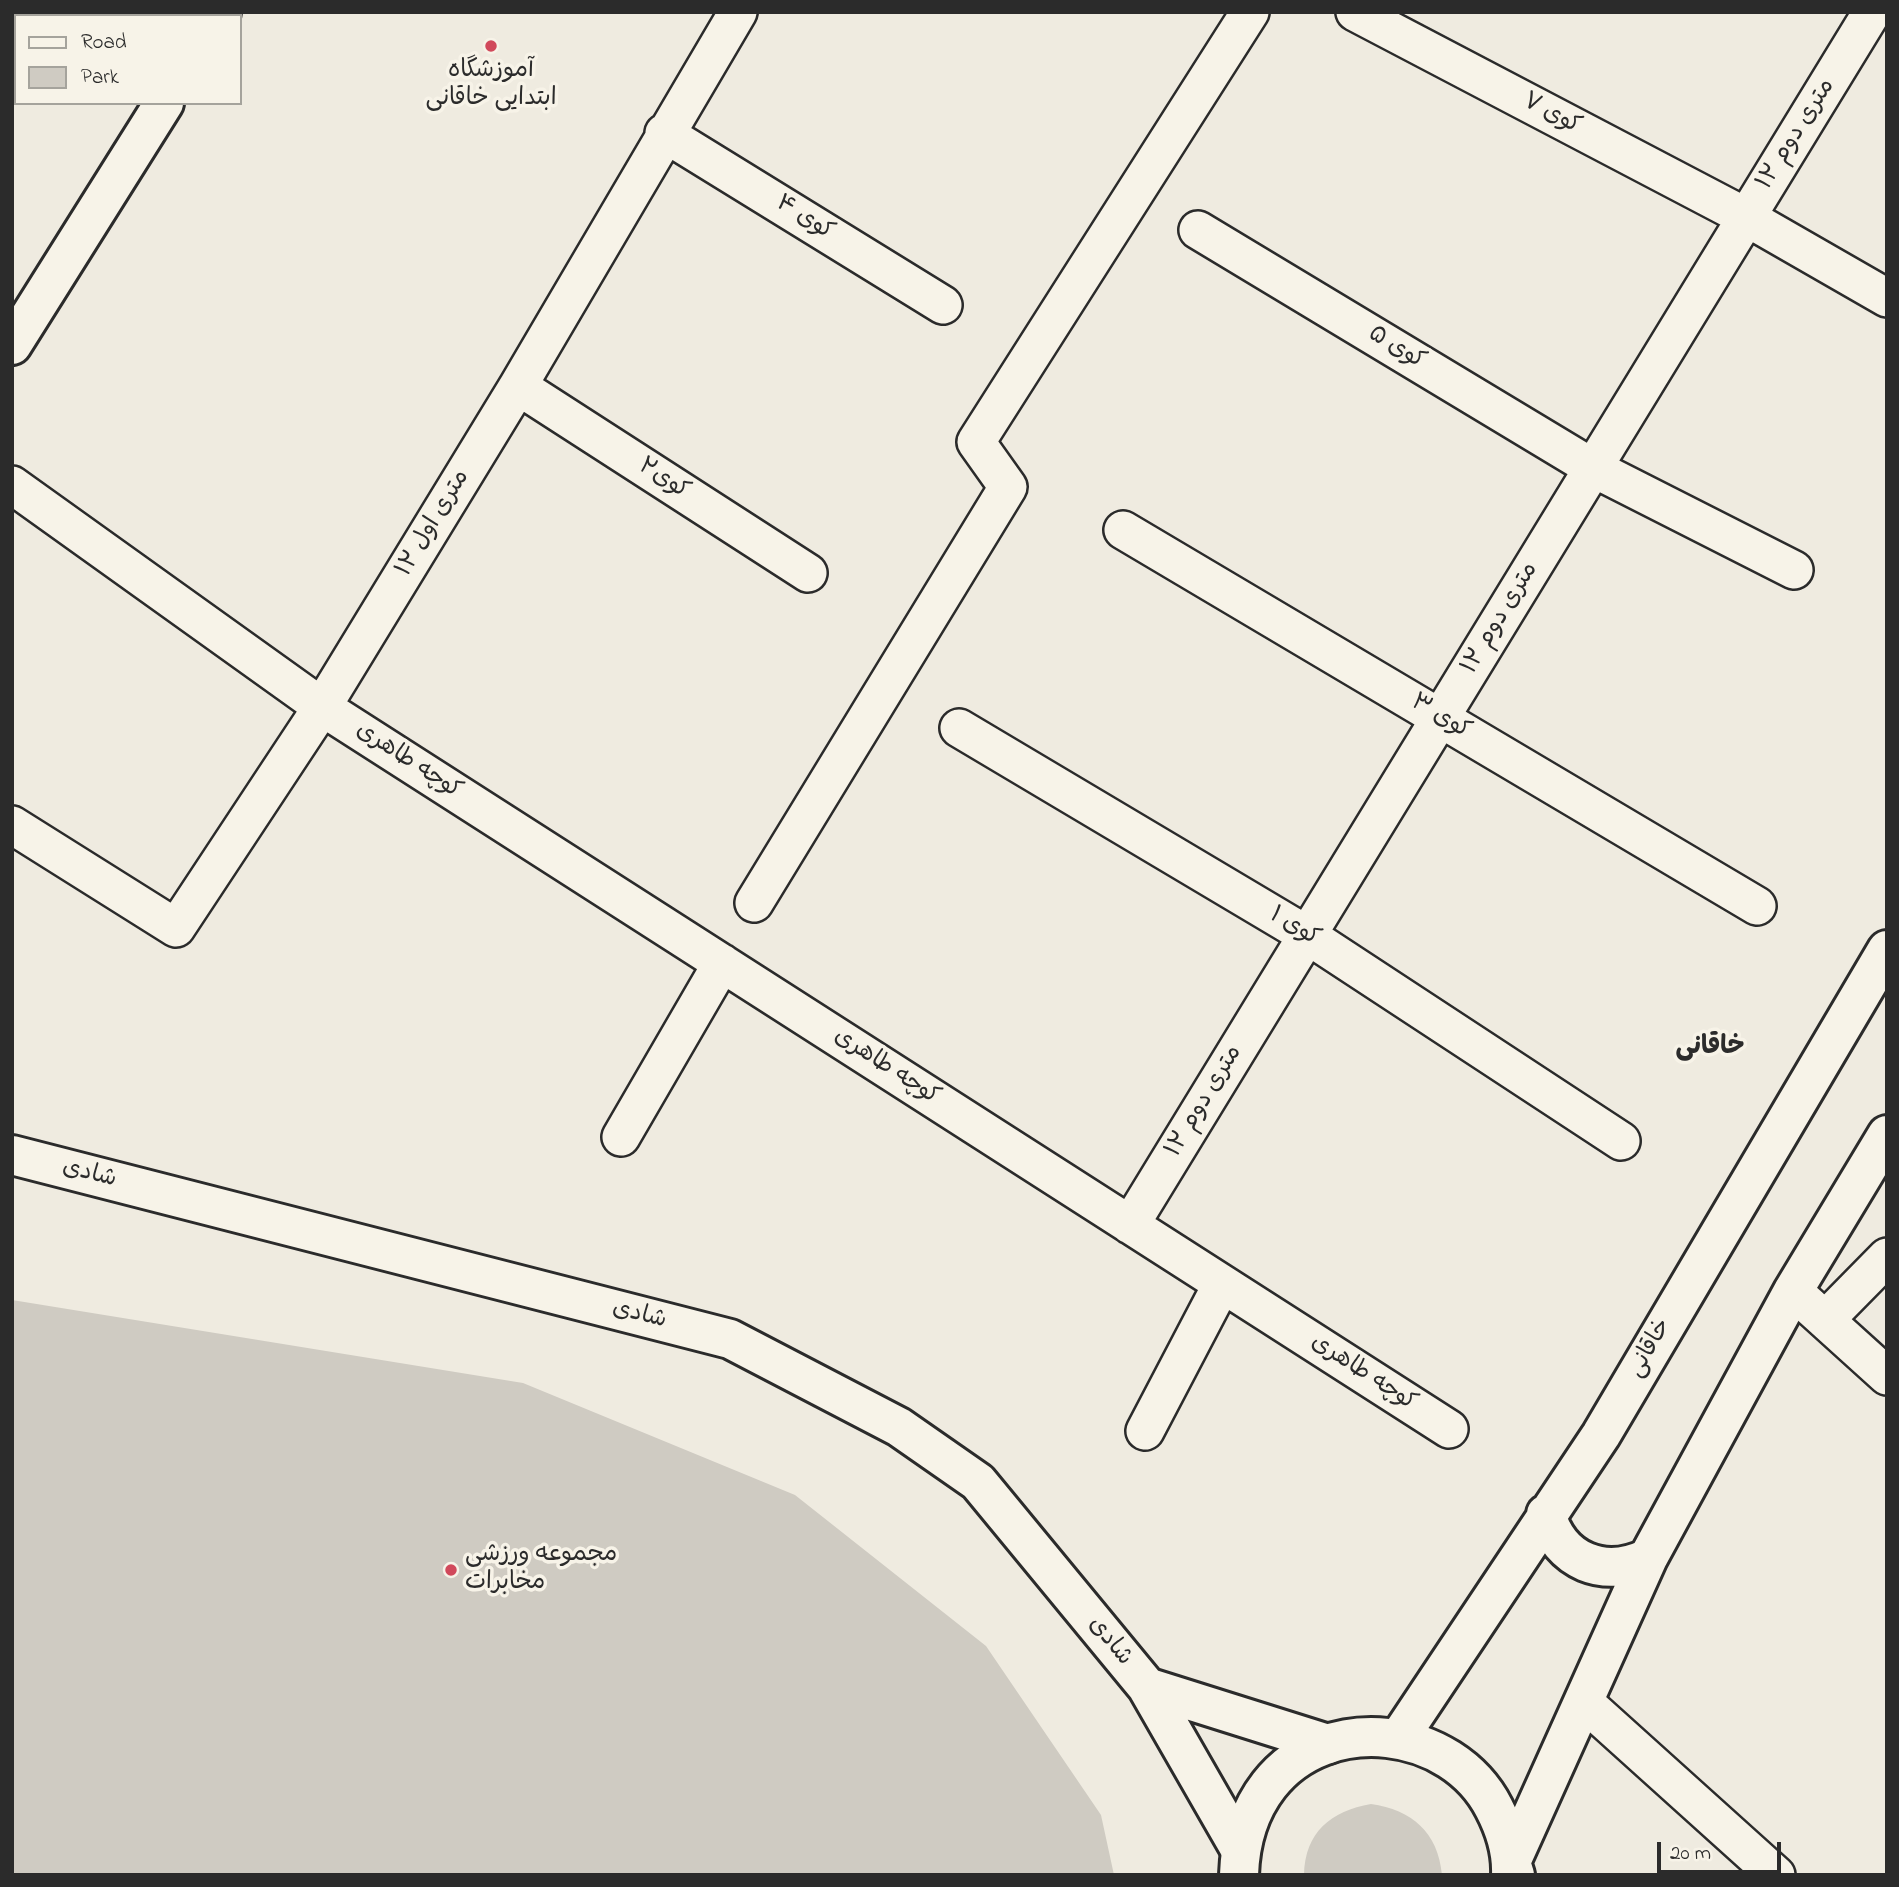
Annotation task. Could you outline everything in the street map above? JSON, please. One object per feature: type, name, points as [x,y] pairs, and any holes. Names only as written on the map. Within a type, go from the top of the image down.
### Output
[{"type":"street","name":"۱۲ متری اول","points":[[12,825],[176,928],[322,707],[517,386],[738,12]]},
{"type":"street","points":[[754,903],[1008,487],[976,442],[1250,12]]},
{"type":"street","name":"کوی ۷","points":[[1355,12],[1746,217],[1887,298]]},
{"type":"street","points":[[1874,12],[1887,18]]},
{"type":"street","name":"۱۲ متری دوم","points":[[1130,1225],[1874,12]]},
{"type":"street","points":[[12,345],[162,105]]},
{"type":"street","name":"کوی ۴","points":[[664,134],[943,305]]},
{"type":"street","name":"کوی ۵","points":[[1198,230],[1593,468],[1794,570]]},
{"type":"street","name":"کوی۲","points":[[517,386],[808,573]]},
{"type":"street","points":[[12,485],[322,707]]},
{"type":"street","name":"کوی ۳","points":[[1123,530],[1757,906]]},
{"type":"street","name":"کوچه طاهری","points":[[322,707],[1449,1429]]},
{"type":"street","name":"کوی ۱","points":[[959,728],[1307,935],[1621,1141]]},
{"type":"street","name":"خاقانی","points":[[1399,1738],[1601,1435],[1887,950]]},
{"type":"street","points":[[621,1137],[722,963]]},
{"type":"street","points":[[1512,1870],[1648,1558],[1793,1291],[1887,1135]]},
{"type":"street","name":"شادی","points":[[12,1155],[730,1339],[899,1427],[978,1482],[1147,1687],[1239,1862]]},
{"type":"street","points":[[1826,1319],[1887,1257]]},
{"type":"street","points":[[1145,1432],[1222,1284]]},
{"type":"street","points":[[1793,1291],[1887,1376]]},
{"type":"street","points":[[1546,1514],[1560,1544],[1586,1563],[1618,1568],[1648,1558]]},
{"type":"street","points":[[1147,1687],[1328,1744]]},
{"type":"street","points":[[1584,1702],[1776,1875]]},
{"type":"street","points":[[1239,1862],[1251,1814],[1270,1784],[1296,1760],[1328,1744],[1363,1736],[1399,1738],[1433,1749],[1462,1768],[1479,1786],[1503,1827],[1512,1870]]},
{"type":"green space","name":"مجموعه ورزشی مخابرات","points":[[12,1300],[523,1383],[795,1495],[986,1646],[1101,1815],[1114,1875],[12,1875]]},
{"type":"green space","points":[[1371,1804],[1399,1812],[1429,1835],[1442,1875],[1304,1875],[1309,1847],[1323,1826],[1344,1812]]},
{"type":"place","name":"آموزشگاه ابتدایی خاقانی","points":[[491,46]]},
{"type":"place","name":"مجموعه ورزشی مخابرات","points":[[451,1570]]},
{"type":"district","name":"خاقانی","points":[[1710,1049]]}]
